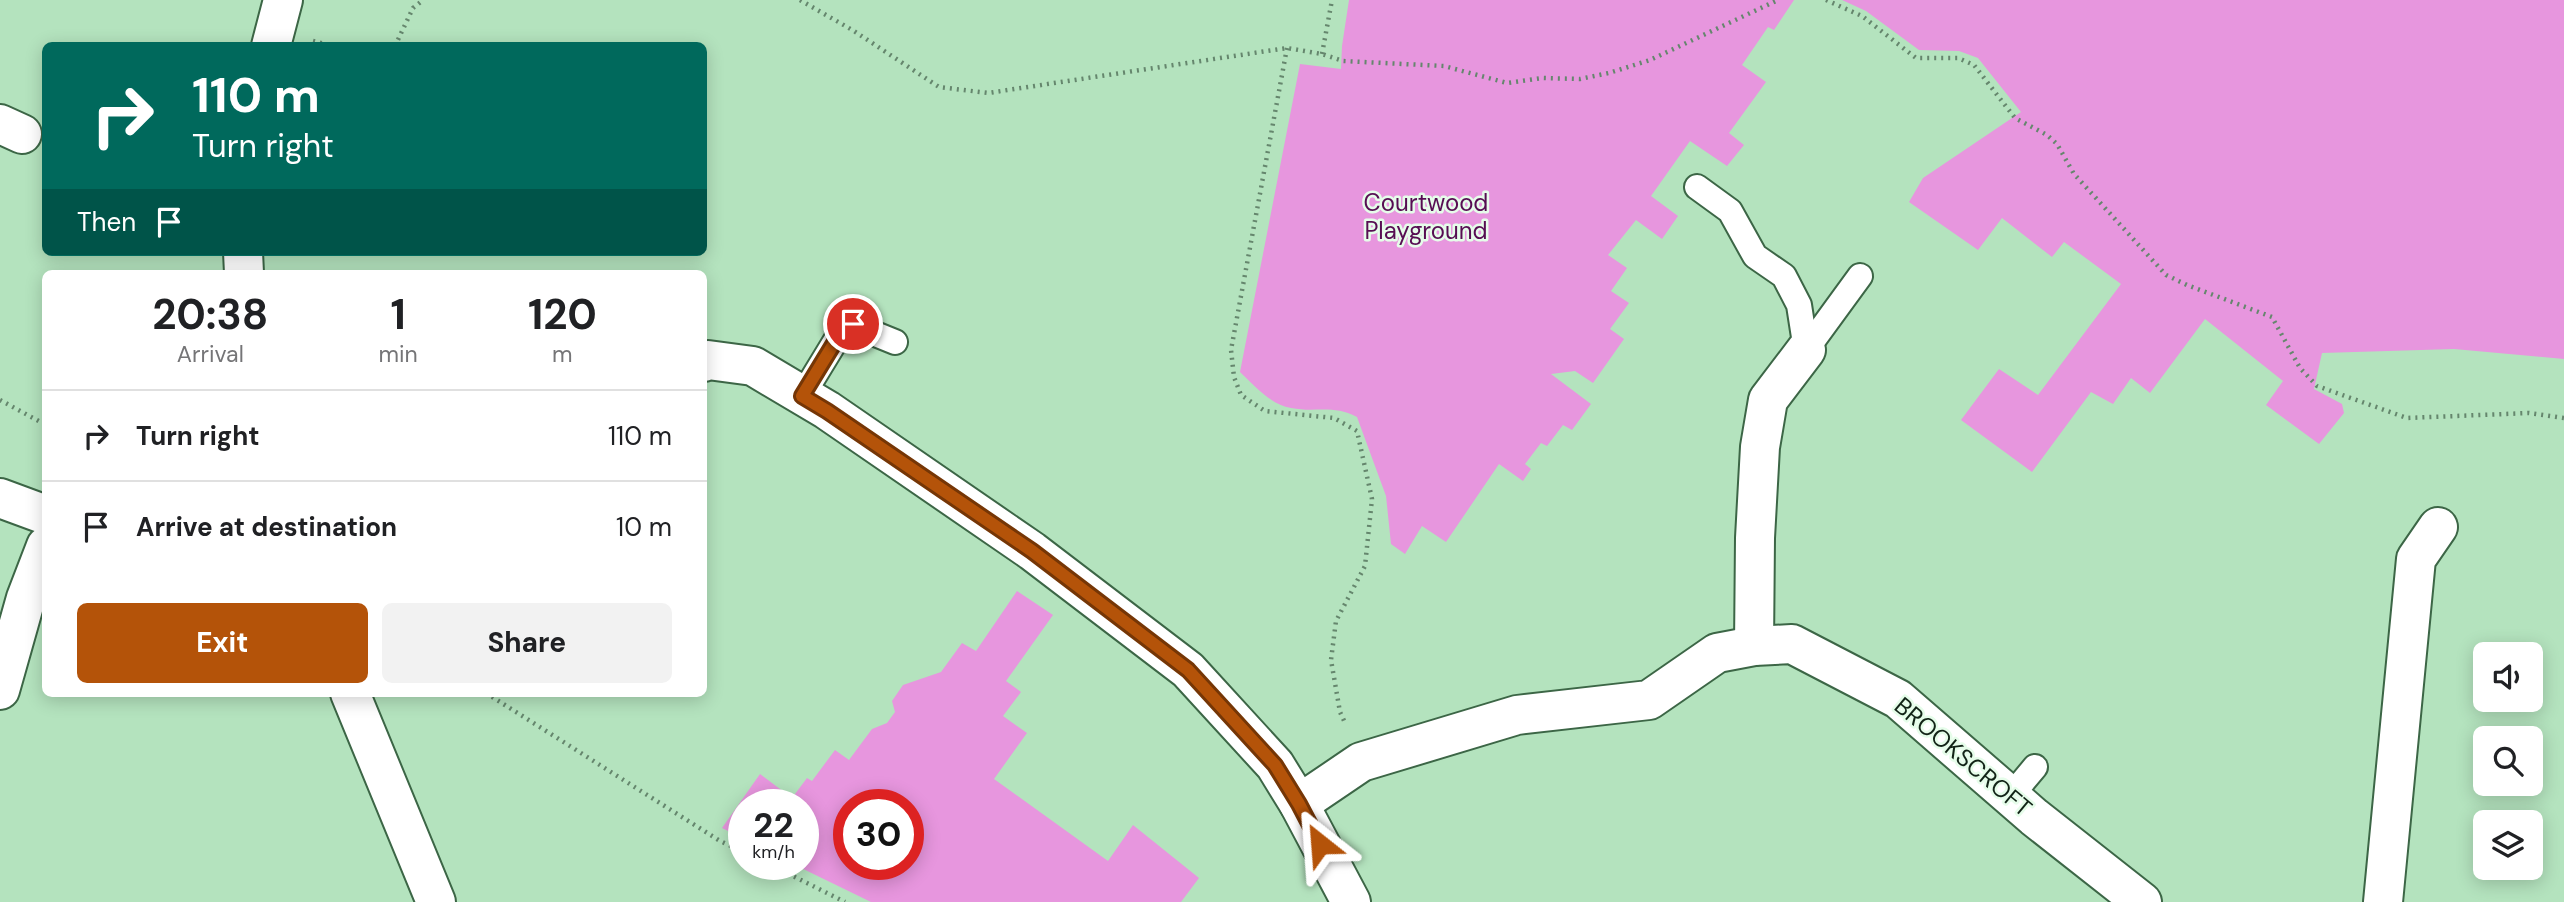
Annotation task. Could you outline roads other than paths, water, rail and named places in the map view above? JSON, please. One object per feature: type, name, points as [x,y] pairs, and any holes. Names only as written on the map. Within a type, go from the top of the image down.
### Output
[{"type":"street","points":[[272,42],[283,0]]},
{"type":"street","points":[[1754,646],[1755,538],[1760,447],[1768,400],[1806,350]]},
{"type":"street","points":[[707,360],[752,366],[827,411],[1032,551],[1188,670],[1275,765],[1351,902]]},
{"type":"street","points":[[0,498],[42,514]]},
{"type":"street","points":[[2383,902],[2416,559],[2438,527]]},
{"type":"street","points":[[0,690],[26,598],[42,556]]},
{"type":"street","name":"BROOKSCROFT","points":[[1299,804],[1361,762],[1517,715],[1649,700],[1717,653],[1754,646],[1792,644],[1898,699],[2010,797],[2142,902]]},
{"type":"street","points":[[352,697],[436,902]]},
{"type":"lane","points":[[1697,187],[1730,211],[1755,256],[1784,276],[1799,305],[1806,350]]},
{"type":"lane","points":[[1806,350],[1860,276]]},
{"type":"lane","points":[[802,396],[844,327],[853,324],[895,342]]},
{"type":"lane","points":[[2010,797],[2035,766]]},
{"type":"park label","name":"Courtwood Playground","points":[[1426,217]]}]
